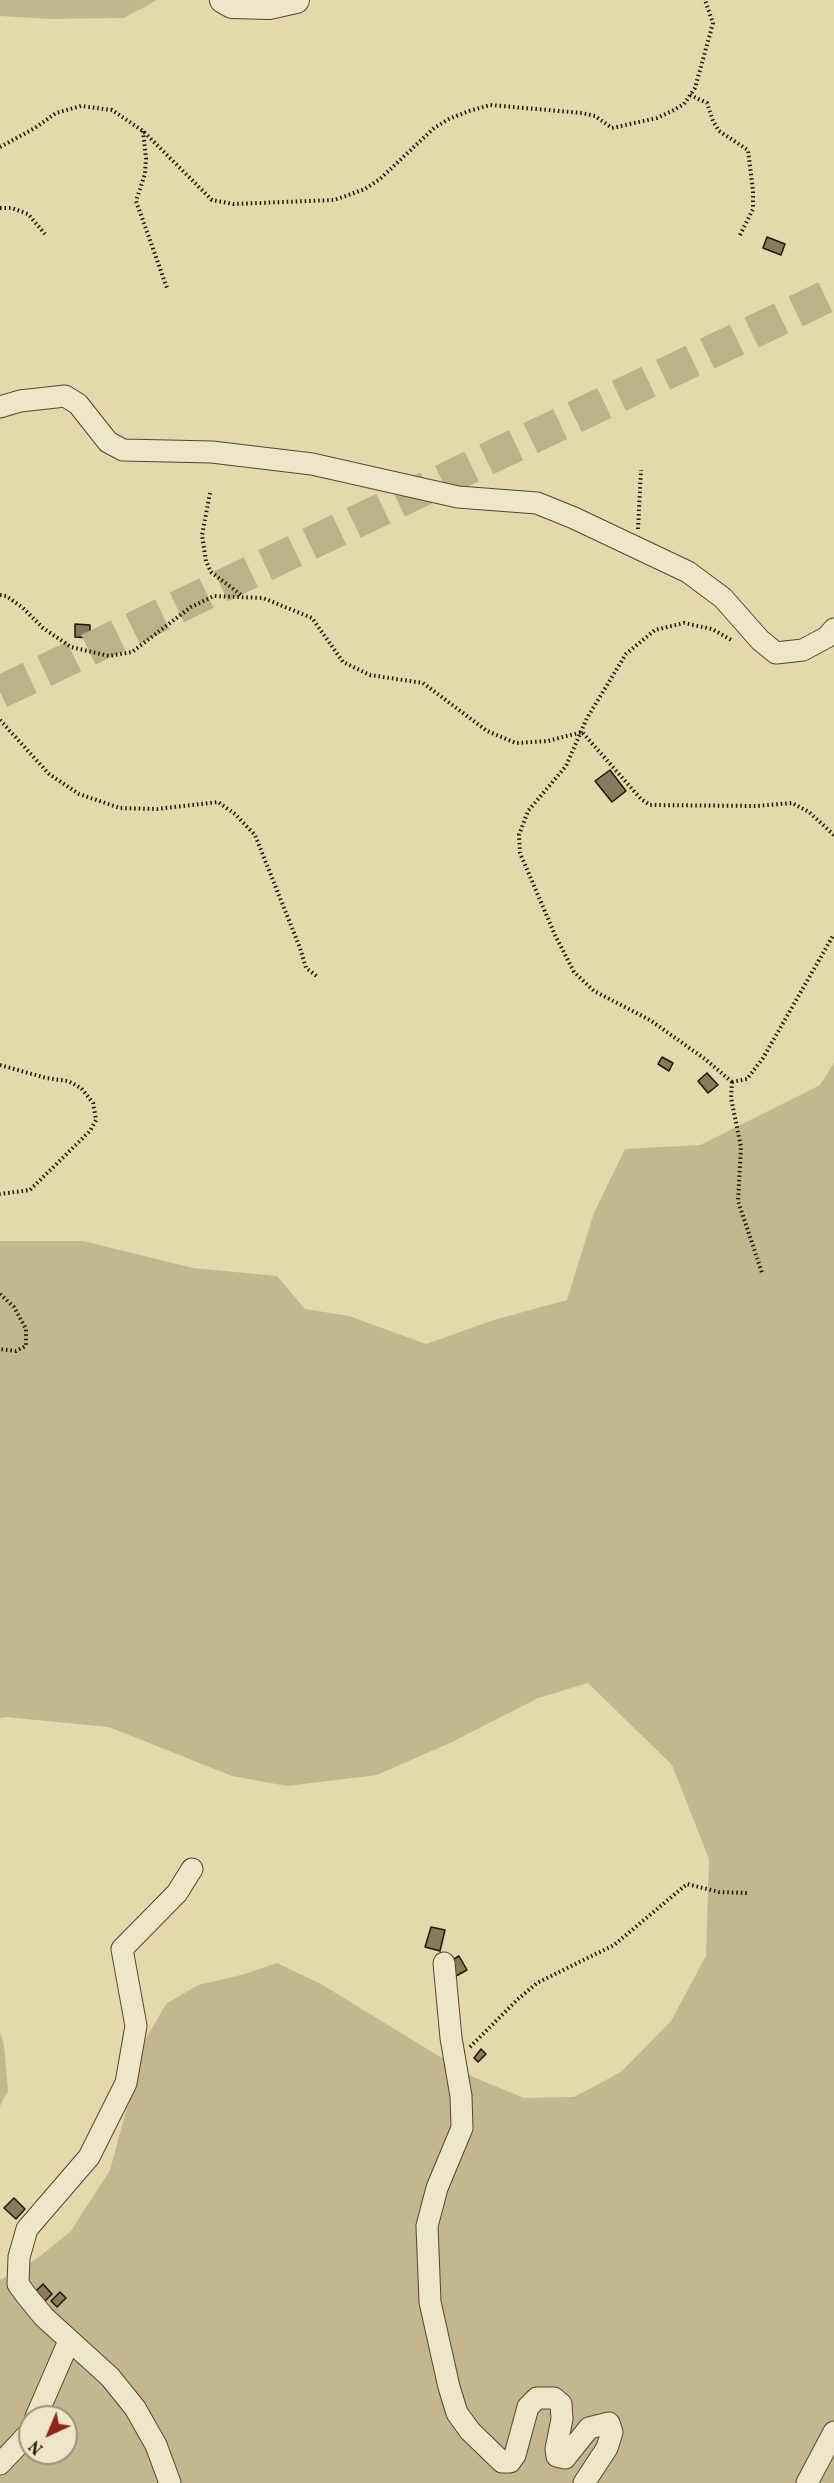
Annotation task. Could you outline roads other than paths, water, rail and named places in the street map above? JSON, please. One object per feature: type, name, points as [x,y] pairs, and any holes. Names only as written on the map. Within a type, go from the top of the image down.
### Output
[{"type":"street","points":[[223,0],[232,4],[269,6],[296,0]]},
{"type":"street","points":[[0,407],[20,401],[65,396],[78,404],[108,442],[123,450],[212,452],[301,463],[458,497],[537,503],[688,572],[723,598],[760,640],[777,653],[803,650],[827,637],[834,629]]},
{"type":"street","points":[[171,2483],[156,2445],[135,2408],[110,2377],[44,2317],[18,2284],[19,2257],[27,2229],[89,2157],[126,2083],[136,2026],[122,1949],[177,1893],[192,1869]]},
{"type":"street","points":[[444,1963],[451,2038],[461,2096],[462,2128],[437,2188],[427,2226],[430,2302],[457,2413],[470,2431],[502,2462],[510,2462],[515,2455],[528,2407],[537,2398],[554,2398],[561,2404],[562,2419],[556,2449],[557,2456],[565,2458],[589,2428],[609,2423],[612,2432],[607,2448],[584,2483]]},
{"type":"street","points":[[41,2405],[69,2341]]},
{"type":"street","points":[[807,2483],[834,2432]]},
{"type":"street","points":[[0,2464],[18,2445]]},
{"type":"tunnel","points":[[0,692],[834,293]]}]
